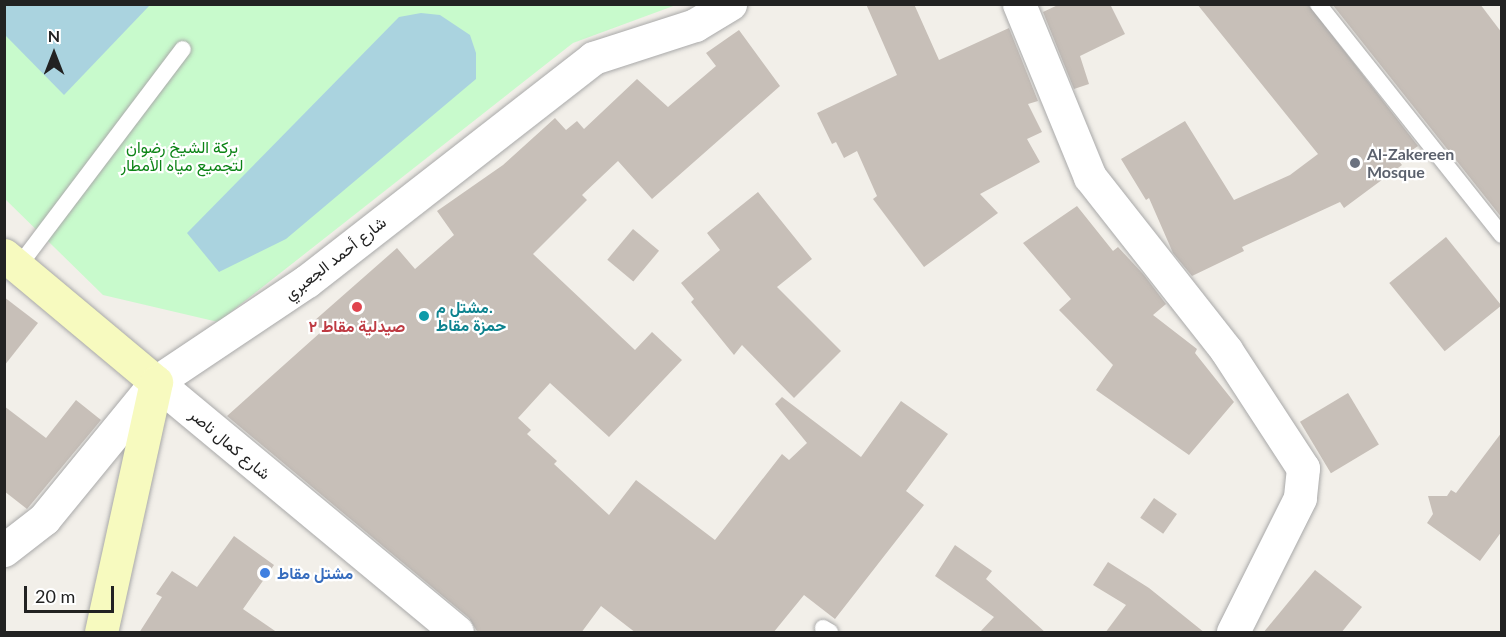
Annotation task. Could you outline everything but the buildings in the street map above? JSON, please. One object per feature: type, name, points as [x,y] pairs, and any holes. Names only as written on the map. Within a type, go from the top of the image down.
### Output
[{"type":"street","name":"شارع أحمد الجعبري","points":[[4,550],[44,519],[156,382],[307,281],[593,58],[695,25],[730,4]]},
{"type":"street","points":[[1019,4],[1090,177],[1226,350],[1303,468],[1300,498],[1233,633]]},
{"type":"street","name":"شارع كمال ناصر","points":[[11,261],[457,633]]},
{"type":"street","points":[[101,633],[156,382]]},
{"type":"lane","points":[[1318,4],[1502,235]]},
{"type":"lane","points":[[11,261],[183,49]]},
{"type":"green space","name":"بركة الشيخ رضوان لتجميع مياه الأمطار","points":[[4,5],[676,5],[573,43],[218,322],[103,295],[5,199]]},
{"type":"water","points":[[4,5],[150,5],[64,95],[5,35]]},
{"type":"water","points":[[421,13],[440,15],[470,35],[476,53],[476,79],[286,239],[219,272],[187,233],[399,17]]},
{"type":"place","name":"Al-Zakereen Mosque","points":[[1355,163]]},
{"type":"place","name":"صيدلية مقاط ٢","points":[[357,307]]},
{"type":"place","name":"مشتل م. حمزة مقاط","points":[[424,316]]},
{"type":"place","name":"مشتل مقاط","points":[[265,573]]}]
